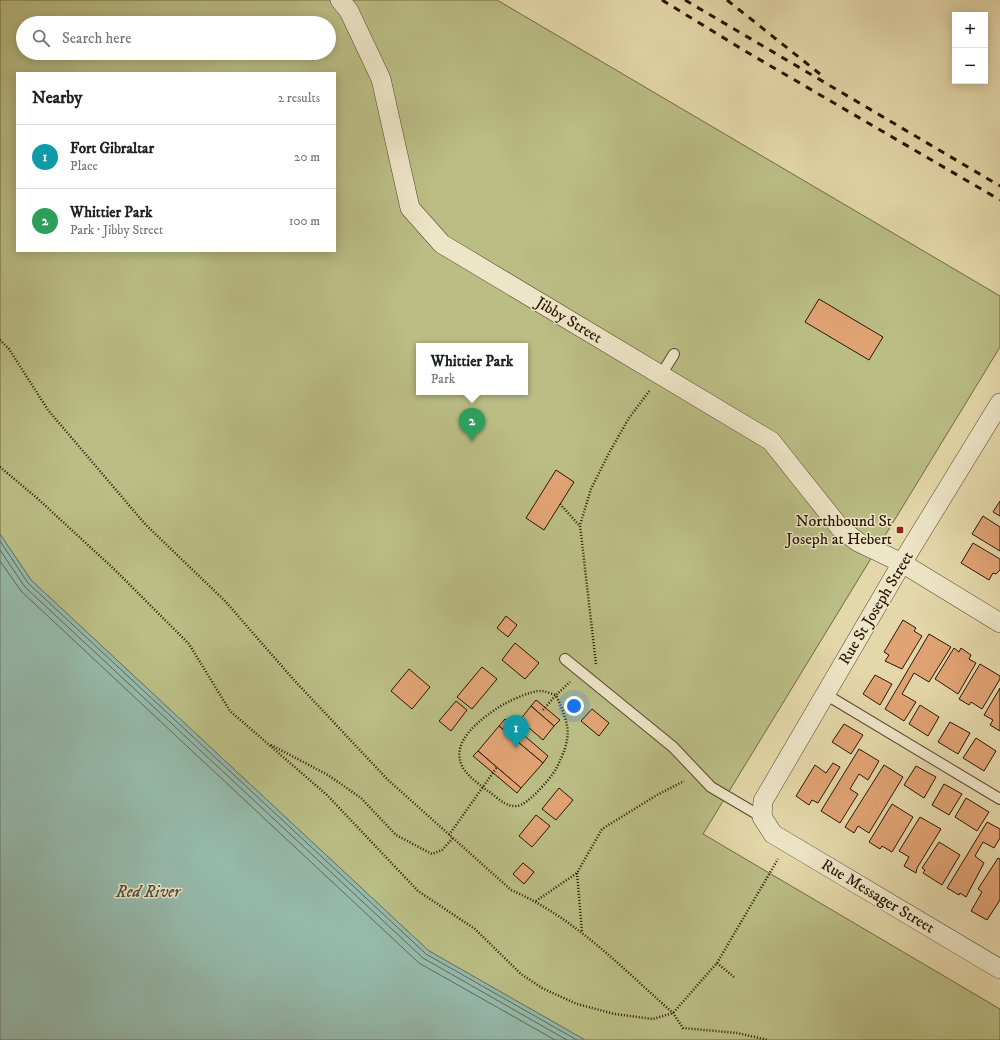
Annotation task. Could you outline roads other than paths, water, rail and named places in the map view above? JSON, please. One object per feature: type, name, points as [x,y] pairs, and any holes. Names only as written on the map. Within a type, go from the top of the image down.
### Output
[{"type":"street","name":"Jibby Street","points":[[340,0],[350,11],[381,79],[410,208],[442,244],[771,441],[841,529],[858,542],[902,563],[1000,623]]},
{"type":"street","name":"Rue St Joseph Street","points":[[762,817],[763,800],[902,563],[1000,404]]},
{"type":"street","name":"Rue Messager Street","points":[[762,817],[773,834],[787,843],[1000,969]]},
{"type":"lane","points":[[661,375],[674,354]]},
{"type":"lane","points":[[565,659],[673,747],[711,787],[762,817]]},
{"type":"lane","points":[[825,694],[1000,799]]},
{"type":"water","name":"Red River","points":[[0,534],[31,580],[429,951],[585,1040],[0,1040]]},
{"type":"railway","points":[[662,0],[745,51],[1000,200]]},
{"type":"railway","points":[[685,0],[1000,186]]},
{"type":"railway","points":[[727,0],[820,74]]},
{"type":"place","name":"Whittier Park","points":[[472,441]]},
{"type":"place","name":"Northbound St Joseph at Hebert","points":[[900,530]]},
{"type":"place","name":"Fort Gibraltar","points":[[516,748]]}]
